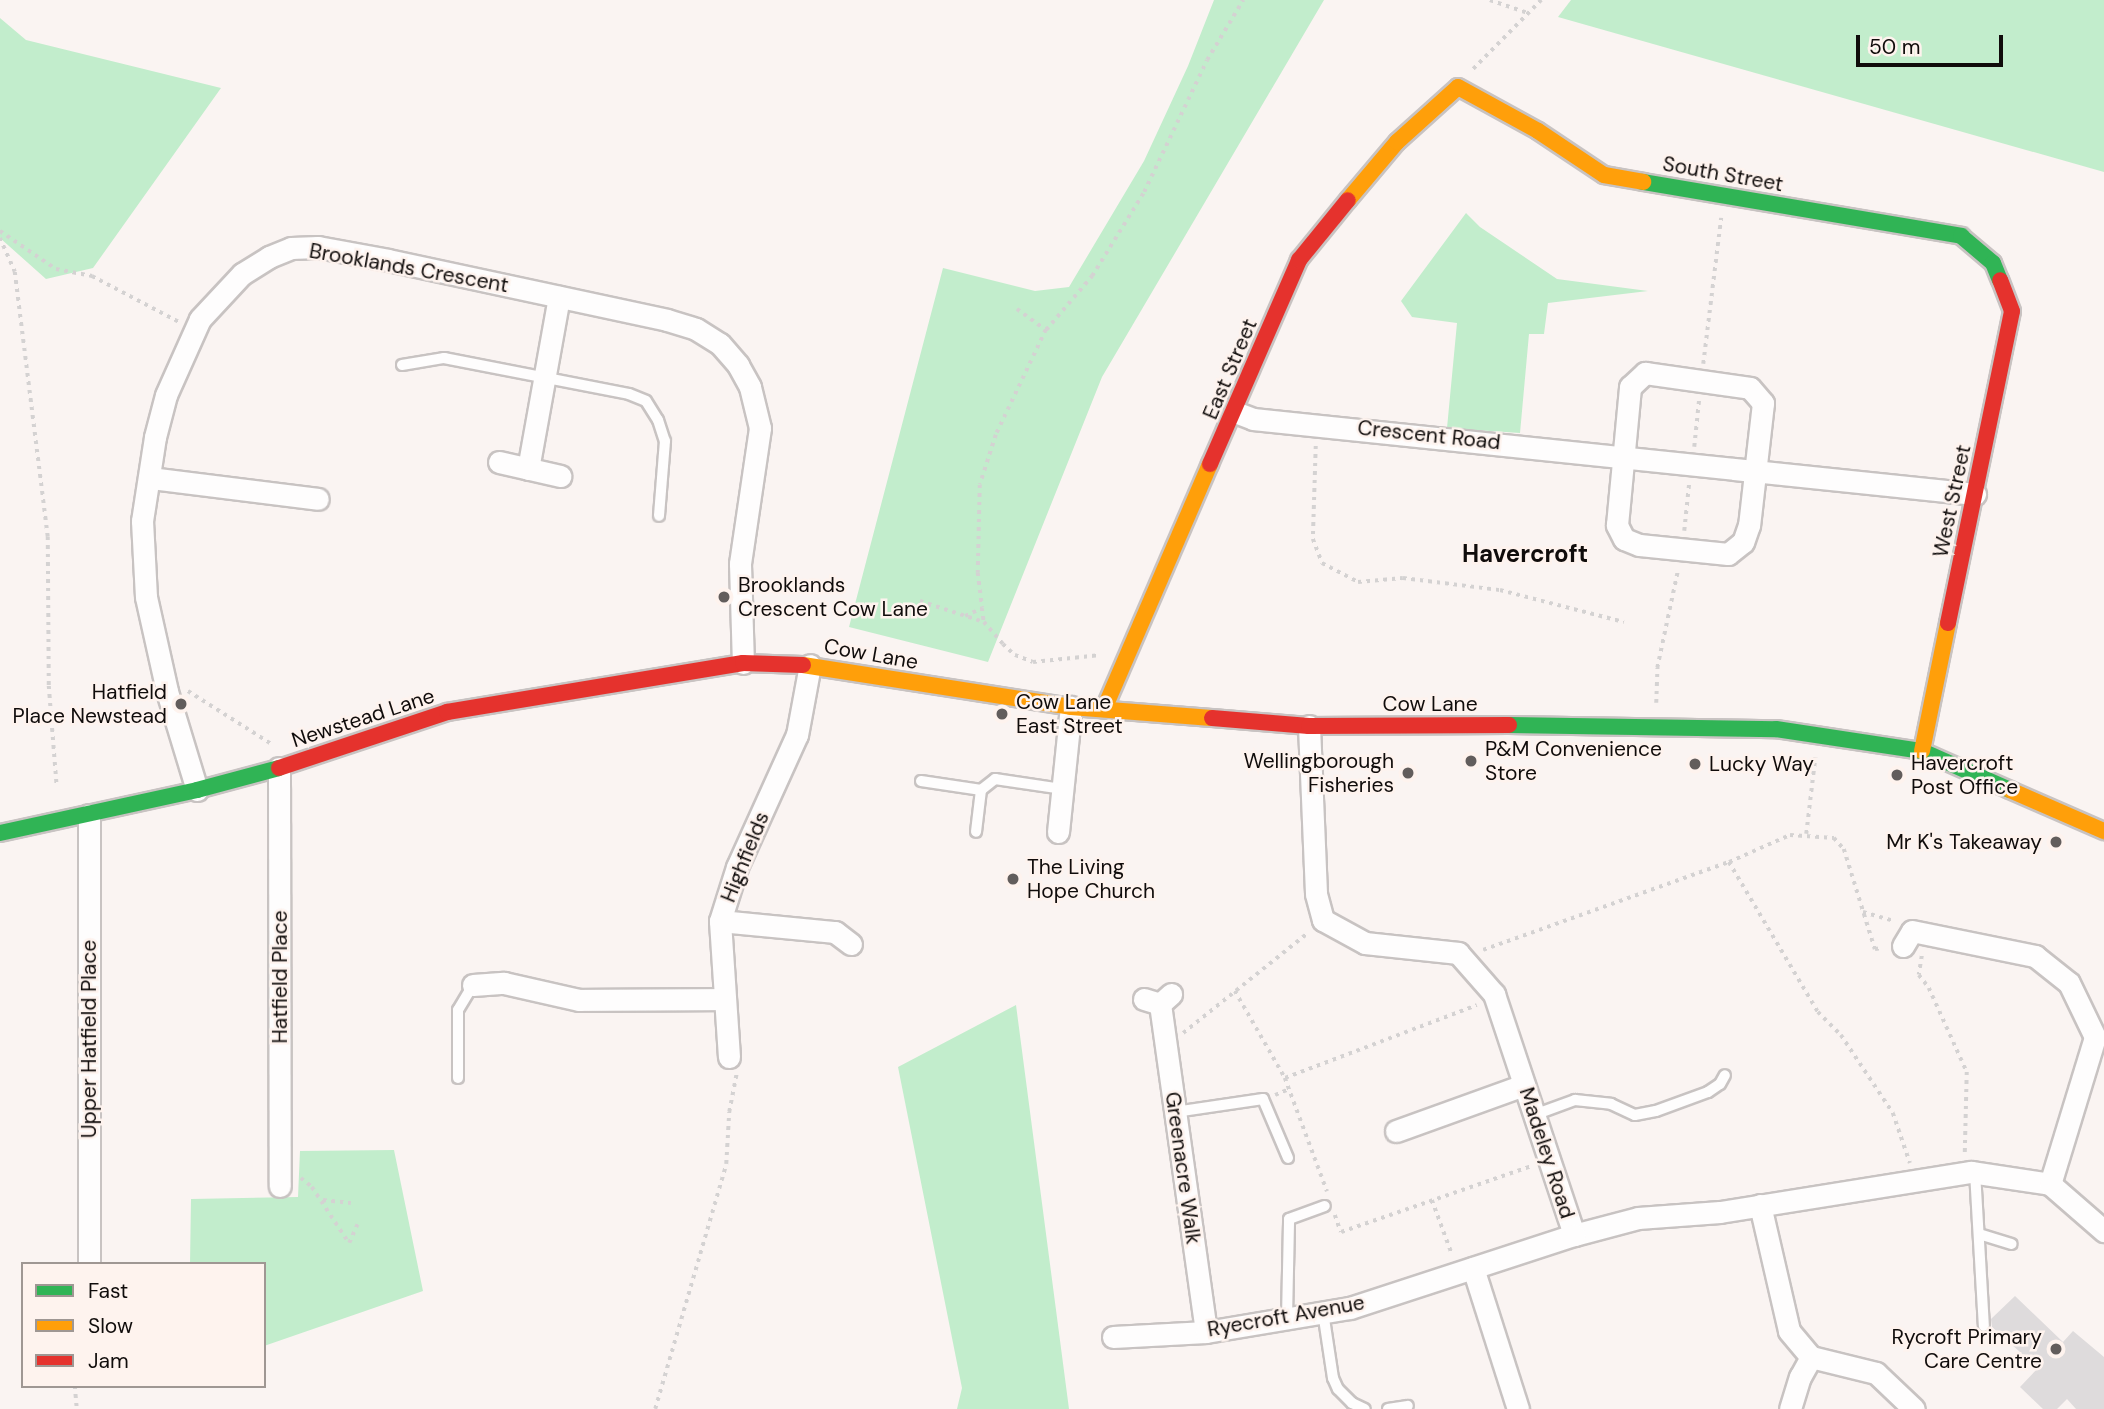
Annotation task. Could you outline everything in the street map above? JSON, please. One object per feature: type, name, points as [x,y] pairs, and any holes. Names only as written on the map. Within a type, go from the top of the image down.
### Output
[{"type":"main road","name":"South Street","points":[[1458,87],[1538,131],[1604,175],[1961,236],[1993,263]]},
{"type":"main road","name":"East Street","points":[[1104,709],[1235,412],[1298,260],[1398,142],[1458,87]]},
{"type":"main road","name":"West Street","points":[[1922,751],[2012,311],[1993,263]]},
{"type":"main road","name":"Cow Lane","points":[[743,663],[810,665],[1071,707],[1309,726],[1636,725],[1776,729],[1922,751],[2104,831]]},
{"type":"main road","name":"Newstead Lane","points":[[0,833],[197,790],[285,766],[447,712],[743,663]]},
{"type":"street","name":"Brooklands Crescent","points":[[197,790],[167,691],[146,597],[142,521],[166,395],[193,330],[215,300],[242,274],[269,257],[291,248],[318,247],[559,297],[696,329],[720,344],[738,365],[750,387],[760,428],[740,564],[743,663]]},
{"type":"street","points":[[528,469],[559,297]]},
{"type":"street","points":[[1645,373],[1750,388],[1763,403],[1755,470],[1749,525],[1743,542],[1728,554],[1639,545],[1624,539],[1617,526],[1630,387],[1645,373]]},
{"type":"street","name":"Crescent Road","points":[[1235,412],[1253,419],[1316,423],[1975,494]]},
{"type":"street","points":[[499,463],[560,476]]},
{"type":"street","points":[[150,478],[318,499]]},
{"type":"street","name":"Highfields","points":[[729,1057],[720,921],[737,867],[797,734],[810,665]]},
{"type":"street","points":[[1058,832],[1071,707]]},
{"type":"street","points":[[1309,726],[1316,894],[1323,920],[1365,943],[1458,953],[1462,958]]},
{"type":"street","name":"Hatfield Place","points":[[280,1182],[285,766]]},
{"type":"street","name":"Upper Hatfield Place","points":[[89,814],[89,1262]]},
{"type":"street","points":[[720,921],[835,932],[851,944]]},
{"type":"street","points":[[1914,937],[2035,956],[2069,983],[2095,1037],[2050,1184],[2104,1231]]},
{"type":"street","name":"Madeley Road","points":[[1462,958],[1495,998],[1574,1235],[1638,1218],[1760,1205],[1916,1178],[1971,1172],[2050,1184]]},
{"type":"street","points":[[473,985],[504,984],[579,1000],[724,999]]},
{"type":"street","name":"Greenacre Walk","points":[[1158,999],[1206,1332]]},
{"type":"street","points":[[1392,1131],[1524,1085]]},
{"type":"street","points":[[1760,1205],[1789,1331],[1811,1357],[1876,1373],[1914,1409]]},
{"type":"street","name":"Ryecroft Avenue","points":[[1113,1337],[1206,1332],[1350,1308],[1574,1235]]},
{"type":"street","points":[[1466,1270],[1518,1409]]},
{"type":"street","points":[[1790,1409],[1800,1377],[1811,1357]]},
{"type":"lane","points":[[402,365],[444,358],[629,394],[646,401],[658,420],[665,441],[659,516]]},
{"type":"lane","points":[[976,832],[981,790],[995,779],[1063,789]]},
{"type":"lane","points":[[921,781],[981,790]]},
{"type":"lane","points":[[458,1078],[458,1010],[473,985]]},
{"type":"lane","points":[[1534,1115],[1575,1100],[1611,1104],[1634,1115],[1656,1111],[1708,1092],[1720,1084],[1725,1075]]},
{"type":"lane","points":[[1175,1112],[1263,1099],[1288,1158]]},
{"type":"lane","points":[[1971,1172],[1979,1234],[1984,1326]]},
{"type":"lane","points":[[1287,1318],[1289,1219],[1330,1207]]},
{"type":"lane","points":[[1979,1234],[2011,1244]]},
{"type":"lane","points":[[1324,1311],[1338,1389],[1352,1402],[1365,1409]]},
{"type":"lane","points":[[1388,1409],[1408,1406]]},
{"type":"path","points":[[984,622],[978,573],[980,485],[996,435],[1046,330],[1092,276],[1144,192],[1169,146],[1198,79],[1243,0]]},
{"type":"path","points":[[1490,0],[1527,13]]},
{"type":"path","points":[[1458,87],[1541,0]]},
{"type":"path","points":[[0,231],[55,269],[92,276],[193,330]]},
{"type":"path","points":[[0,238],[15,272],[48,537],[48,686],[57,788]]},
{"type":"path","points":[[1017,309],[1046,330]]},
{"type":"path","points":[[1316,423],[1313,538],[1322,563],[1358,582],[1403,578],[1500,590],[1624,622]]},
{"type":"path","points":[[920,601],[984,622],[1014,655],[1033,662],[1110,654]]},
{"type":"path","points":[[963,616],[982,608]]},
{"type":"path","points":[[167,691],[187,691],[284,751],[285,766]]},
{"type":"path","points":[[1806,835],[1817,735]]},
{"type":"path","points":[[1462,958],[1729,862],[1767,842],[1790,835],[1834,838],[1841,843],[1875,949],[1914,937]]},
{"type":"path","points":[[1729,862],[1818,1012],[1841,1035],[1893,1113],[1916,1178]]},
{"type":"path","points":[[1863,912],[1884,916],[1914,937],[1919,975],[1928,988],[1967,1072],[1971,1172]]},
{"type":"path","points":[[1166,1048],[1323,920]]},
{"type":"path","points":[[1235,991],[1285,1078],[1341,1232],[1549,1160]]},
{"type":"path","points":[[1285,1078],[1495,998]]},
{"type":"path","points":[[655,1409],[726,1164],[729,1112],[738,1063],[729,1057]]},
{"type":"path","points":[[280,1182],[303,1179],[322,1200],[349,1243],[358,1223]]},
{"type":"path","points":[[322,1200],[324,1198],[351,1203]]},
{"type":"path","points":[[1432,1200],[1466,1270]]},
{"type":"path","points":[[75,1388],[77,1409]]},
{"type":"green space","points":[[1214,0],[1324,0],[1102,377],[988,662],[849,627],[943,268],[1035,291],[1069,287],[1144,161],[1188,66]]},
{"type":"green space","points":[[1571,0],[2104,0],[2104,172],[1558,17]]},
{"type":"green space","points":[[0,18],[26,40],[221,88],[93,268],[46,279],[0,238]]},
{"type":"green space","points":[[1466,213],[1480,227],[1557,279],[1648,291],[1548,303],[1544,334],[1529,334],[1520,433],[1447,428],[1457,323],[1412,317],[1401,301]]},
{"type":"green space","points":[[1016,1005],[1069,1409],[957,1409],[962,1388],[898,1067]]},
{"type":"green space","points":[[394,1150],[423,1291],[266,1345],[266,1262],[190,1262],[191,1199],[298,1197],[300,1151]]},
{"type":"building","name":"Rycroft Primary Care Centre","points":[[2015,1296],[2063,1342],[2073,1331],[2104,1357],[2104,1409],[2076,1409],[2067,1399],[2057,1409],[2043,1409],[2020,1387],[2038,1368],[1992,1327],[1991,1319]]},
{"type":"traffic: fast","points":[[1643,182],[1961,236],[1993,263],[2000,280]]},
{"type":"traffic: fast","points":[[1509,725],[1776,729],[1922,751],[2010,790]]},
{"type":"traffic: fast","points":[[0,833],[197,790],[279,768]]},
{"type":"traffic: slow","points":[[1348,200],[1397,142],[1458,87],[1538,131],[1604,175],[1643,182]]},
{"type":"traffic: slow","points":[[1104,709],[1210,464]]},
{"type":"traffic: slow","points":[[1922,751],[1948,623]]},
{"type":"traffic: slow","points":[[803,665],[1071,707],[1212,718]]},
{"type":"traffic: slow","points":[[2010,790],[2104,831]]},
{"type":"traffic: jam","points":[[1210,464],[1299,260],[1348,200]]},
{"type":"traffic: jam","points":[[1948,623],[2012,311],[2000,280]]},
{"type":"traffic: jam","points":[[279,768],[447,712],[743,663],[803,665]]},
{"type":"traffic: jam","points":[[1212,718],[1309,726],[1509,725]]},
{"type":"place","name":"Brooklands Crescent Cow Lane","points":[[724,597]]},
{"type":"place","name":"Hatfield Place Newstead","points":[[181,704]]},
{"type":"place","name":"Cow Lane East Street","points":[[1002,714]]},
{"type":"place","name":"P&M Convenience Store","points":[[1471,761]]},
{"type":"place","name":"Lucky Way","points":[[1695,764]]},
{"type":"place","name":"Wellingborough Fisheries","points":[[1408,773]]},
{"type":"place","name":"Havercroft Post Office","points":[[1897,775]]},
{"type":"place","name":"Mr K's Takeaway","points":[[2056,842]]},
{"type":"place","name":"The Living Hope Church","points":[[1013,879]]},
{"type":"place","name":"Rycroft Primary Care Centre","points":[[2056,1349]]},
{"type":"district","name":"Havercroft","points":[[1525,554]]}]
